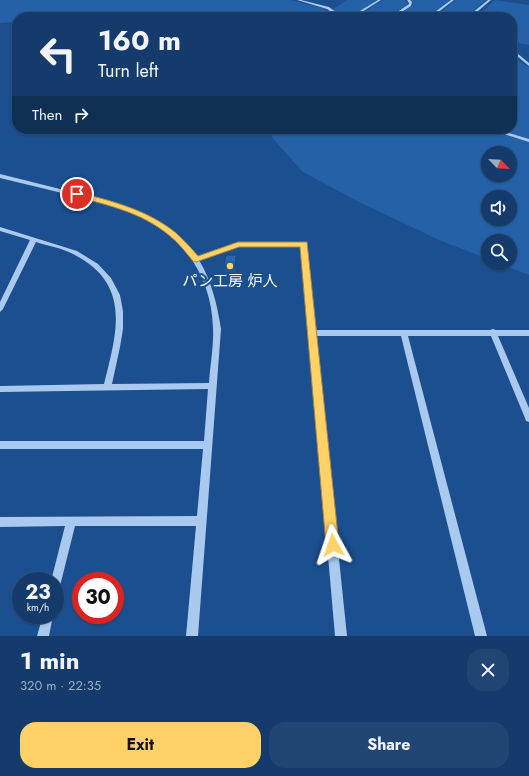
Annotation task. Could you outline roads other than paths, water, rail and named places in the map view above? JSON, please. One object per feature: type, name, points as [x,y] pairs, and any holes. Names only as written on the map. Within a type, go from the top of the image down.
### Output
[{"type":"street","points":[[298,0],[328,8],[334,12]]},
{"type":"street","points":[[360,12],[380,0]]},
{"type":"street","points":[[399,12],[410,4],[408,0]]},
{"type":"street","points":[[437,12],[453,0]]},
{"type":"street","points":[[475,12],[490,0]]},
{"type":"street","points":[[517,54],[529,65]]},
{"type":"street","points":[[506,134],[529,141]]},
{"type":"street","points":[[0,176],[104,201],[132,210],[174,235],[196,259],[210,286],[216,313],[217,329],[192,636]]},
{"type":"street","points":[[0,230],[75,252],[100,269],[113,286],[117,295],[121,313],[120,325],[107,388]]},
{"type":"street","points":[[0,309],[34,239]]},
{"type":"street","points":[[196,259],[238,244],[304,244],[341,636]]},
{"type":"street","points":[[493,332],[529,418]]},
{"type":"street","points":[[313,333],[529,333]]},
{"type":"street","points":[[404,333],[481,636]]},
{"type":"street","points":[[0,389],[213,386]]},
{"type":"street","points":[[0,445],[207,445]]},
{"type":"street","points":[[0,522],[201,521]]},
{"type":"street","points":[[58,572],[71,522]]},
{"type":"street","points":[[43,636],[46,624]]},
{"type":"place","name":"パン工房 炉人","points":[[230,266]]}]
